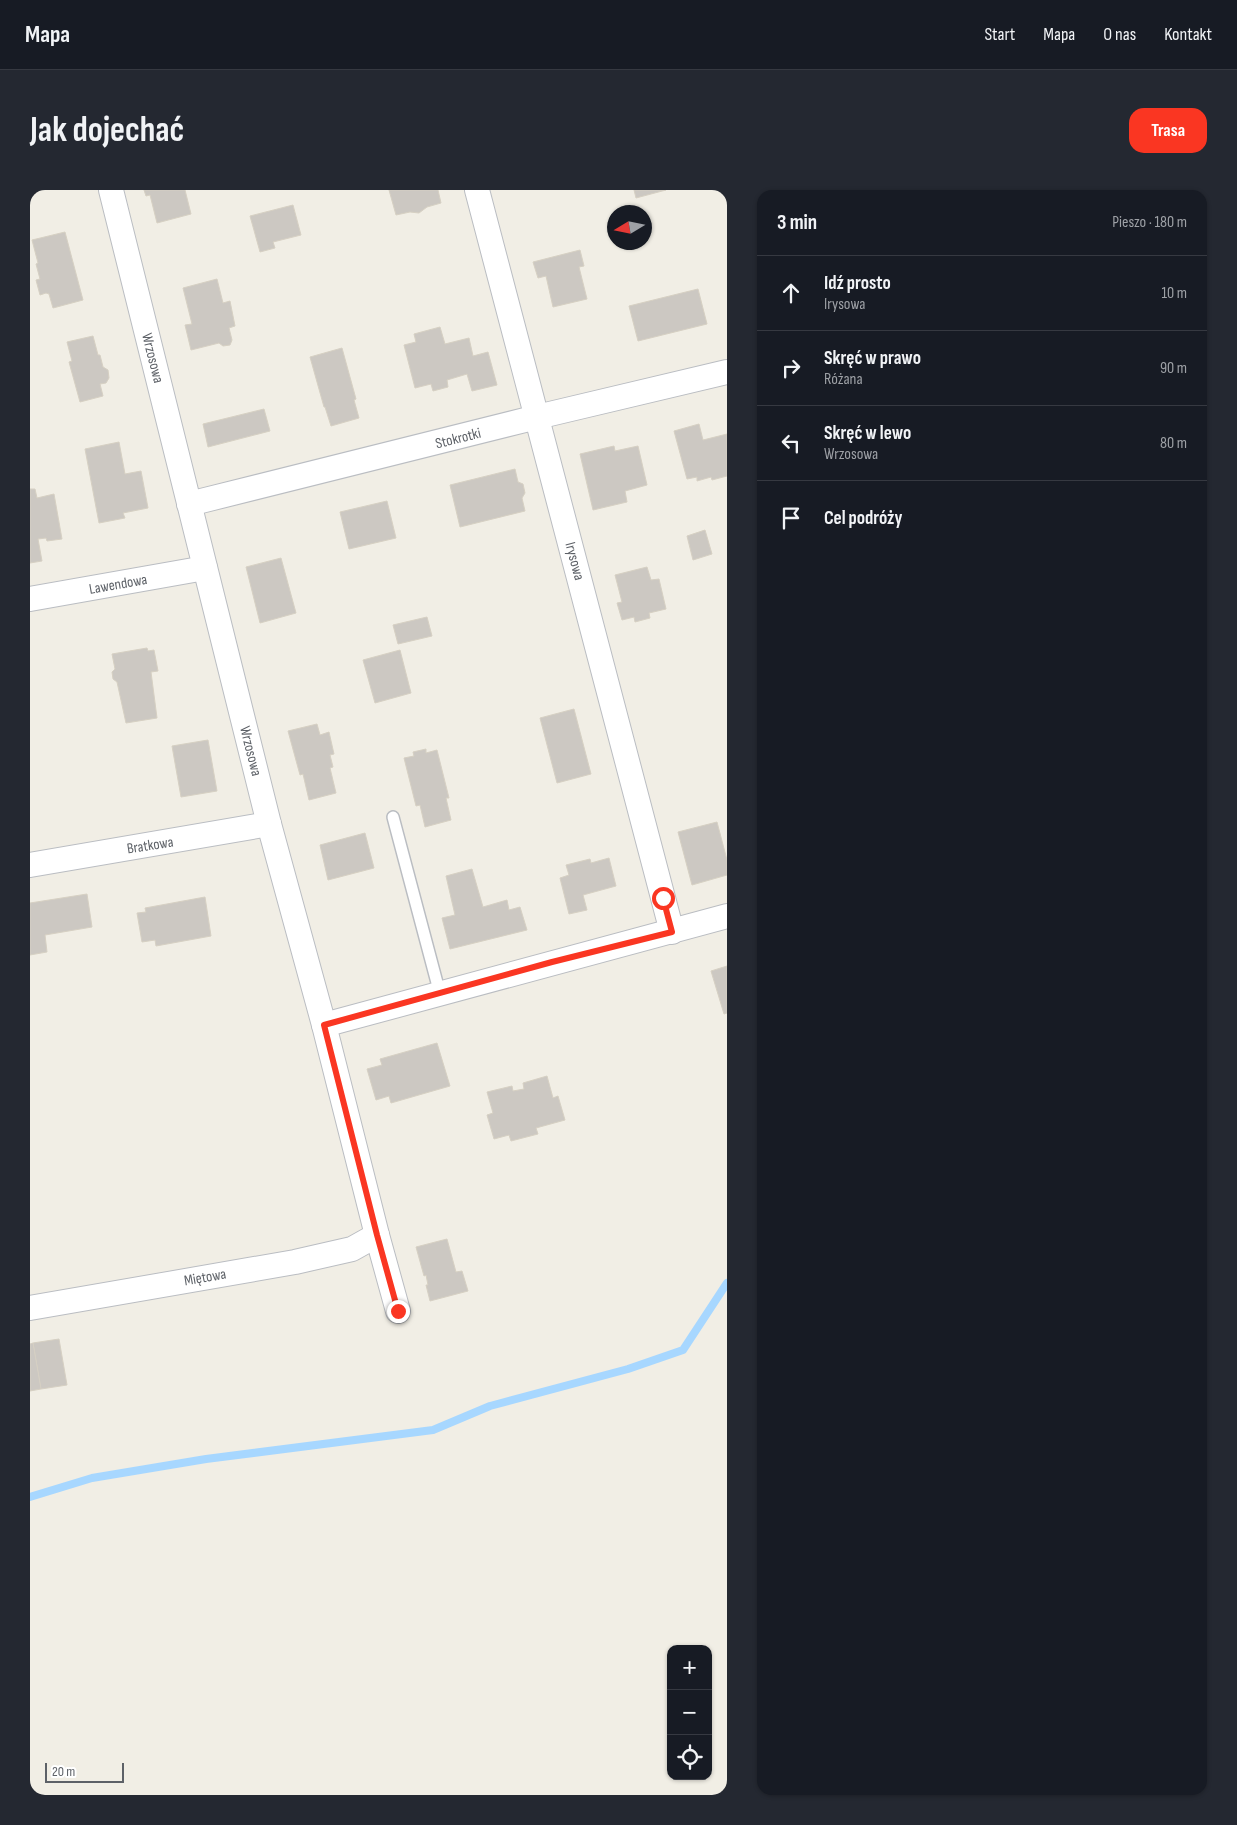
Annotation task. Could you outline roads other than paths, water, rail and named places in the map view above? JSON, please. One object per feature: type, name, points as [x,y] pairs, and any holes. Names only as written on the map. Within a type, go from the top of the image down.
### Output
[{"type":"street","name":"Wrzosowa","points":[[111,190],[269,824],[324,1025],[398,1311]]},
{"type":"street","name":"Irysowa","points":[[477,190],[672,932]]},
{"type":"street","name":"Stokrotki","points":[[189,504],[727,372]]},
{"type":"street","name":"Lawendowa","points":[[30,599],[206,568]]},
{"type":"street","name":"Bratkowa","points":[[30,864],[269,824]]},
{"type":"street","points":[[324,1025],[727,916]]},
{"type":"street","name":"Miętowa","points":[[30,1308],[314,1258],[352,1249],[377,1235]]},
{"type":"lane","points":[[392,817],[440,994]]},
{"type":"waterway","points":[[30,1497],[92,1478],[206,1459],[433,1430],[490,1406],[628,1369],[683,1350],[727,1283]]}]
